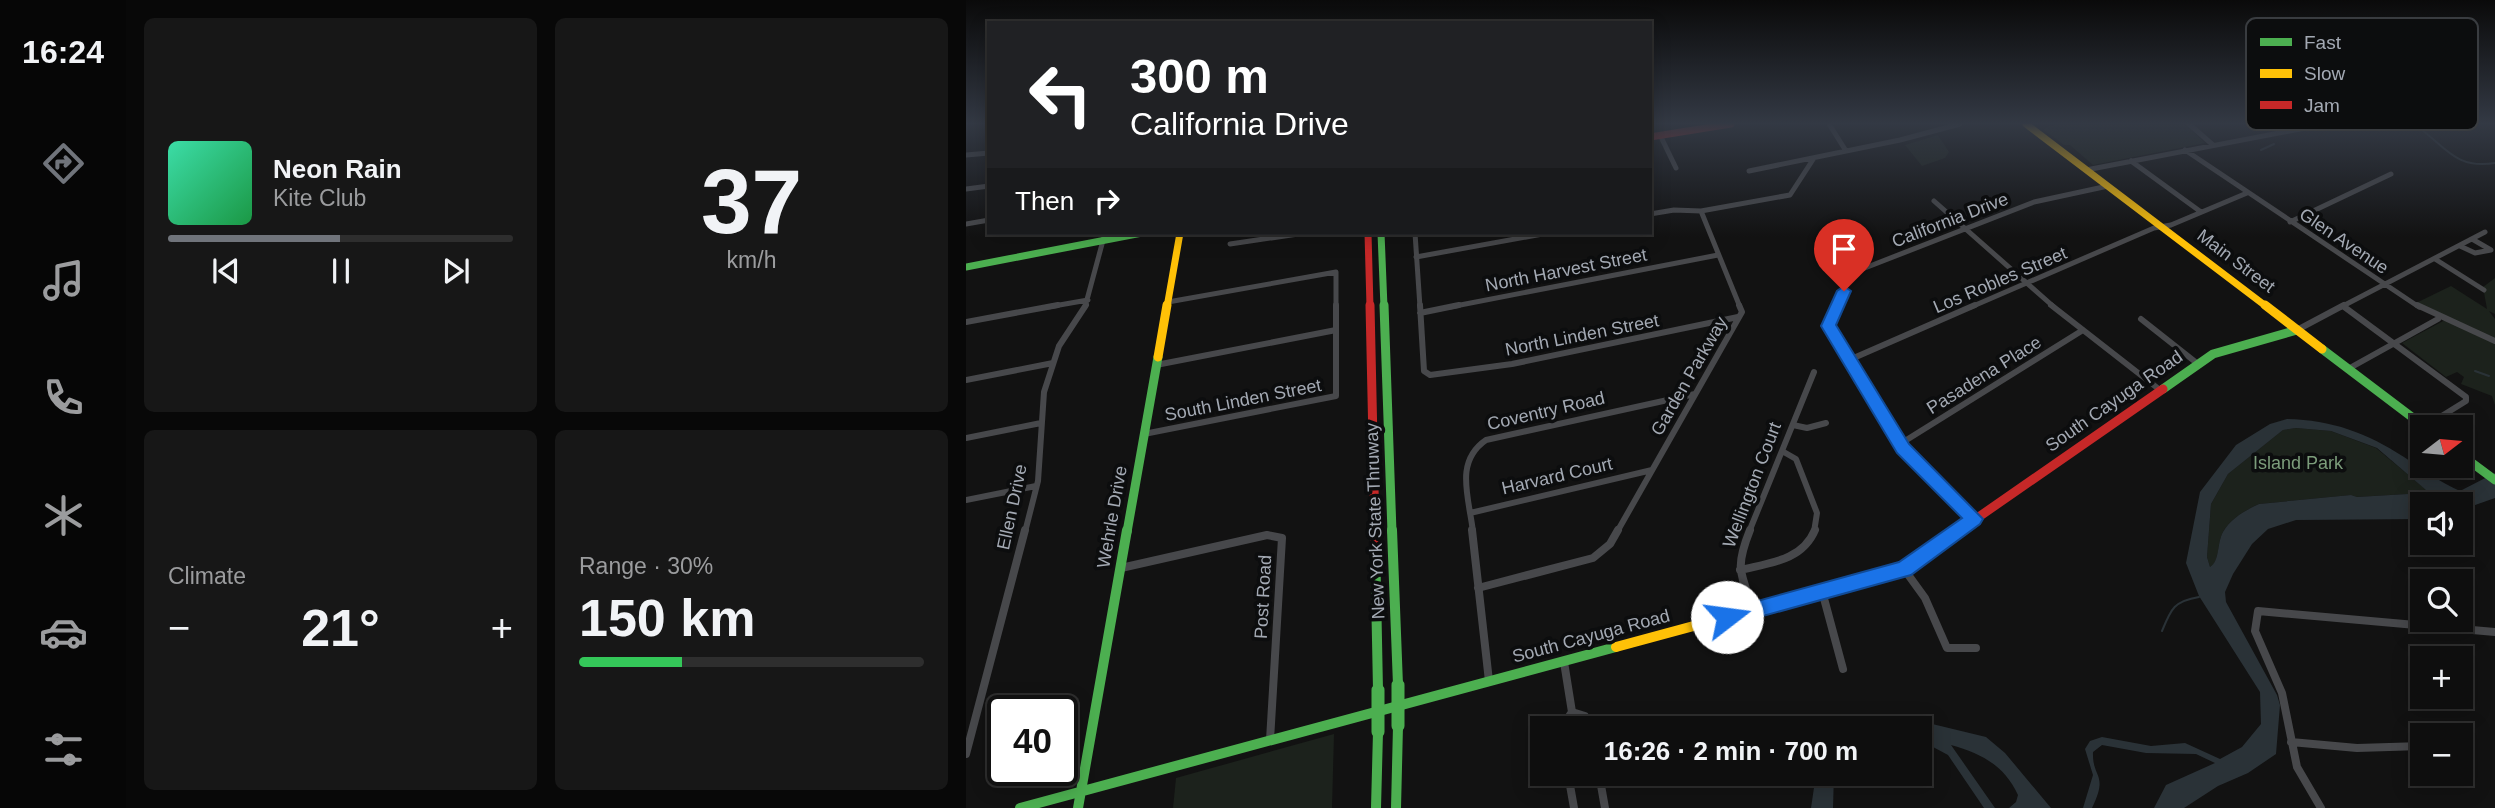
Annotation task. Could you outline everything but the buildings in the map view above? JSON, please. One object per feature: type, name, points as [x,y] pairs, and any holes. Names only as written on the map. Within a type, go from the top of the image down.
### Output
[{"type":"main road","name":"Main Street","points":[[2075,162],[2410,416]]},
{"type":"main road","points":[[966,267],[1126,235]]},
{"type":"main road","name":"Wehrle Drive","points":[[1078,808],[1180,235]]},
{"type":"main road","name":"New York State Thruway","points":[[1368,235],[1378,690],[1376,808]]},
{"type":"main road","name":"New York State Thruway","points":[[1381,235],[1398,685],[1396,808]]},
{"type":"main road","name":"South Cayuga Road","points":[[1020,808],[1904,569],[2213,354],[2297,330]]},
{"type":"main road","points":[[2473,464],[2492,478]]},
{"type":"street","points":[[1672,162],[1676,167]]},
{"type":"street","points":[[1749,171],[1795,162]]},
{"type":"street","points":[[1652,214],[1674,209],[1701,211],[1790,195],[1812,162]]},
{"type":"street","points":[[2086,170],[2127,162]]},
{"type":"street","points":[[2131,162],[2201,212]]},
{"type":"street","name":"Glen Avenue","points":[[2202,162],[2438,319],[2495,341]]},
{"type":"street","points":[[2290,222],[2391,174]]},
{"type":"street","points":[[966,188],[987,186]]},
{"type":"street","name":"California Drive","points":[[1974,519],[1900,444],[1828,326],[1852,273],[2034,202],[2108,186]]},
{"type":"street","name":"Los Robles Street","points":[[1849,360],[2024,284],[2247,193]]},
{"type":"street","points":[[1934,201],[2024,284],[2160,390]]},
{"type":"street","name":"Garden Parkway","points":[[1478,587],[1600,554],[1610,544],[1742,312],[1701,211]]},
{"type":"street","points":[[966,224],[987,220]]},
{"type":"street","points":[[2297,330],[2485,232]]},
{"type":"street","points":[[1257,235],[1261,239]]},
{"type":"street","points":[[1230,244],[1290,235]]},
{"type":"street","points":[[1415,235],[1420,313]]},
{"type":"street","points":[[1416,257],[1537,235]]},
{"type":"street","name":"Ellen Drive","points":[[966,754],[1036,486],[1044,392],[1059,346],[1083,314],[1103,238]]},
{"type":"street","points":[[2460,246],[2475,253],[2491,250],[2472,239]]},
{"type":"street","name":"North Harvest Street","points":[[1420,313],[1718,255]]},
{"type":"street","points":[[2435,259],[2484,290]]},
{"type":"street","points":[[1156,365],[1336,330],[1336,272],[1168,302]]},
{"type":"street","points":[[966,322],[1088,300]]},
{"type":"street","points":[[2343,306],[2465,395],[2466,401],[2443,415]]},
{"type":"street","name":"North Linden Street","points":[[1420,313],[1424,371],[1430,375],[1512,364],[1738,317]]},
{"type":"street","points":[[2141,319],[2198,364]]},
{"type":"street","points":[[2348,369],[2438,319]]},
{"type":"street","name":"South Linden Street","points":[[1144,435],[1336,396],[1336,330]]},
{"type":"street","name":"Pasadena Place","points":[[1900,444],[2083,330]]},
{"type":"street","points":[[966,380],[1053,363]]},
{"type":"street","name":"Wellington Court","points":[[1754,611],[1740,570],[1739,557],[1814,372]]},
{"type":"street","name":"Coventry Road","points":[[1489,681],[1465,464],[1469,453],[1482,442],[1695,394]]},
{"type":"street","points":[[1793,425],[1807,428],[1826,422]]},
{"type":"street","points":[[966,438],[1041,423]]},
{"type":"street","points":[[1740,570],[1798,555],[1807,549],[1817,522],[1796,459],[1782,451]]},
{"type":"street","name":"Harvard Court","points":[[1470,513],[1652,470]]},
{"type":"street","points":[[966,500],[1036,486]]},
{"type":"street","name":"Post Road","points":[[1121,568],[1267,535],[1282,538],[1270,740]]},
{"type":"street","points":[[1904,569],[1925,598],[1947,648],[1976,648]]},
{"type":"street","points":[[1822,592],[1843,669]]},
{"type":"street","points":[[2321,808],[2303,780],[2291,742],[2278,681],[2255,631],[2258,611],[2495,632]]},
{"type":"street","points":[[1564,662],[1572,712],[1569,716]]},
{"type":"street","points":[[1572,712],[1585,716]]},
{"type":"street","points":[[2291,742],[2357,748],[2410,746]]},
{"type":"street","points":[[1570,786],[1574,808]]},
{"type":"street","points":[[1601,786],[1605,808]]},
{"type":"green space","points":[[1919,162],[1934,162],[1922,166]]},
{"type":"green space","points":[[2089,162],[2110,162],[2093,165]]},
{"type":"green space","points":[[2495,278],[2495,314],[2489,311],[2495,319],[2495,405],[2492,396],[2461,384],[2464,377],[2457,372],[2446,377],[2402,343],[2445,320],[2416,303],[2451,286],[2487,309],[2483,287]]},
{"type":"green space","name":"Island Park","points":[[2296,428],[2331,431],[2376,448],[2429,492],[2357,497],[2351,495],[2259,504],[2239,515],[2226,527],[2215,561],[2210,567],[2207,557],[2211,504],[2228,474],[2283,430]]},
{"type":"green space","points":[[1334,734],[1332,808],[1173,808],[1176,778]]},
{"type":"shaded area","points":[[2287,419],[2319,422],[2348,429],[2390,449],[2410,462],[2410,476],[2377,448],[2331,431],[2296,428],[2283,430],[2228,474],[2211,504],[2207,557],[2210,567],[2226,527],[2239,515],[2259,504],[2351,495],[2410,494],[2410,519],[2296,520],[2268,529],[2252,544],[2233,574],[2225,592],[2226,602],[2280,705],[2276,754],[2248,773],[2218,786],[2184,808],[2154,808],[2166,785],[2215,763],[2196,754],[2146,753],[2102,745],[2093,752],[2100,782],[2097,797],[2092,808],[2083,808],[2093,775],[2085,749],[2090,741],[2102,737],[2151,746],[2185,743],[2220,759],[2242,747],[2261,724],[2260,692],[2199,596],[2186,563],[2200,492],[2236,445],[2270,424]]},
{"type":"shaded area","points":[[2495,473],[2495,498],[2473,506],[2473,492],[2428,492],[2412,478],[2436,478],[2460,491]]},
{"type":"shaded area","points":[[1932,724],[1986,737],[2005,753],[2051,808],[2009,808],[2016,802],[2018,795],[1999,768],[1973,752],[1951,745],[1995,808],[1984,808],[1948,755],[1932,746]]},
{"type":"shaded area","points":[[1814,786],[1834,786],[1833,808],[1811,808]]},
{"type":"waterway","points":[[2466,162],[2495,163]]},
{"type":"waterway","points":[[2475,371],[2489,376]]},
{"type":"waterway","points":[[2162,631],[2174,607],[2199,597]]},
{"type":"traffic: fast","points":[[966,267],[1132,235]]},
{"type":"traffic: fast","points":[[1381,235],[1398,685]]},
{"type":"traffic: fast","points":[[2163,389],[2213,354],[2297,330]]},
{"type":"traffic: fast","points":[[2322,349],[2410,416]]},
{"type":"traffic: fast","points":[[1078,808],[1158,357]]},
{"type":"traffic: fast","points":[[2473,464],[2495,480]]},
{"type":"traffic: fast","points":[[1375,540],[1378,690]]},
{"type":"traffic: fast","points":[[1020,808],[1616,647]]},
{"type":"traffic: fast","points":[[1398,685],[1398,726]]},
{"type":"traffic: fast","points":[[1378,690],[1378,732]]},
{"type":"traffic: fast","points":[[1396,808],[1398,726]]},
{"type":"traffic: fast","points":[[1376,808],[1378,732]]},
{"type":"traffic: slow","points":[[2076,162],[2322,349]]},
{"type":"traffic: slow","points":[[1158,357],[1180,235]]},
{"type":"traffic: slow","points":[[1616,647],[1904,569],[1934,548]]},
{"type":"traffic: jam","points":[[1368,235],[1375,540]]},
{"type":"traffic: jam","points":[[1934,548],[2163,389]]},
{"type":"route","points":[[1727,617],[1904,569],[1974,519],[1903,449],[1828,326],[1844,291]]}]
